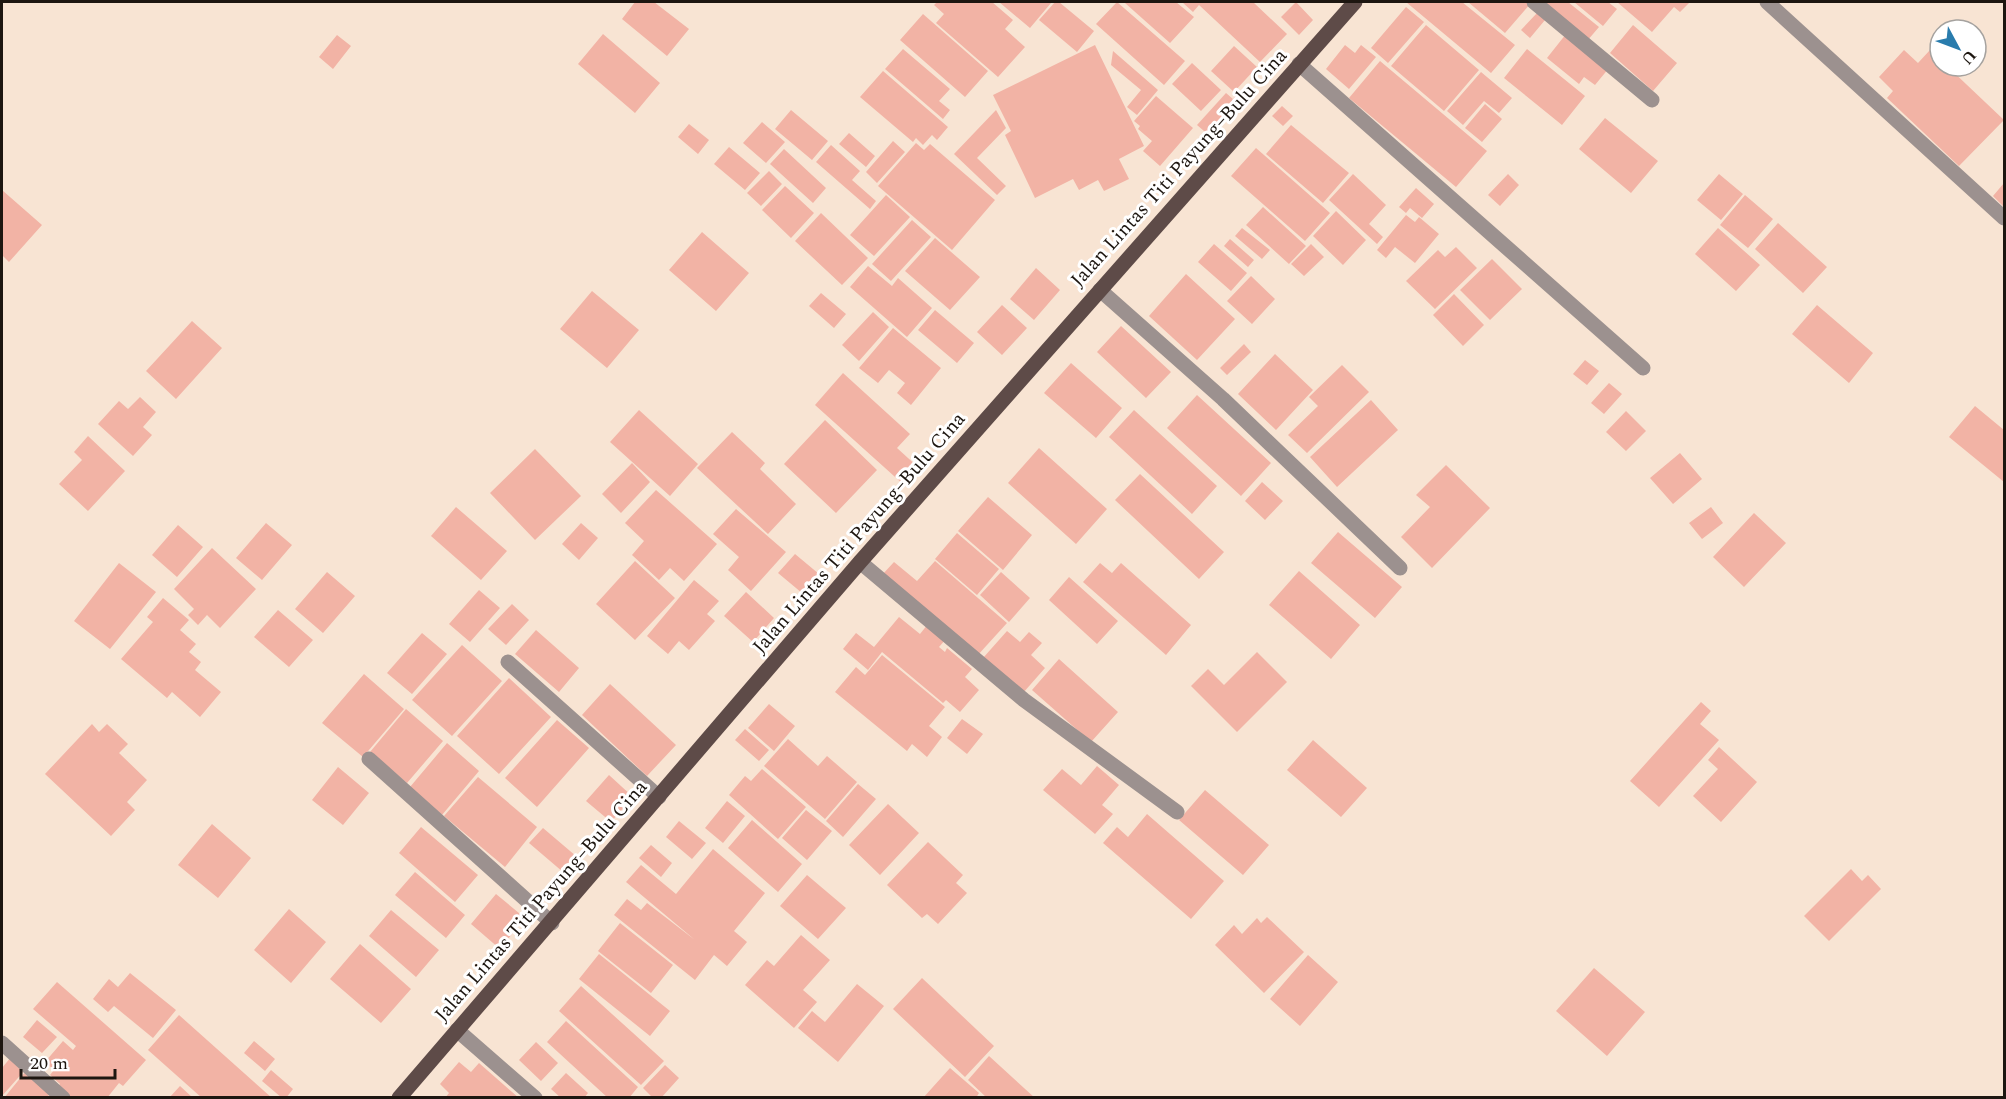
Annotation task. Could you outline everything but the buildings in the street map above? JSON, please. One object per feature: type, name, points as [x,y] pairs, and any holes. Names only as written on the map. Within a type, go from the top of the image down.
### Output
[{"type":"main road","name":"Jalan Lintas Titi Payung–Bulu Cina","points":[[399,1098],[552,923],[860,562],[1355,2]]},
{"type":"street","points":[[1534,2],[1652,100]]},
{"type":"street","points":[[1767,2],[2004,218]]},
{"type":"street","points":[[1299,64],[1643,368]]},
{"type":"street","points":[[1100,290],[1223,399],[1400,568]]},
{"type":"street","points":[[860,562],[1024,699],[1177,812]]},
{"type":"street","points":[[508,662],[659,797]]},
{"type":"street","points":[[369,759],[552,923]]},
{"type":"street","points":[[457,1030],[535,1098]]},
{"type":"street","points":[[2,1043],[63,1098]]}]
